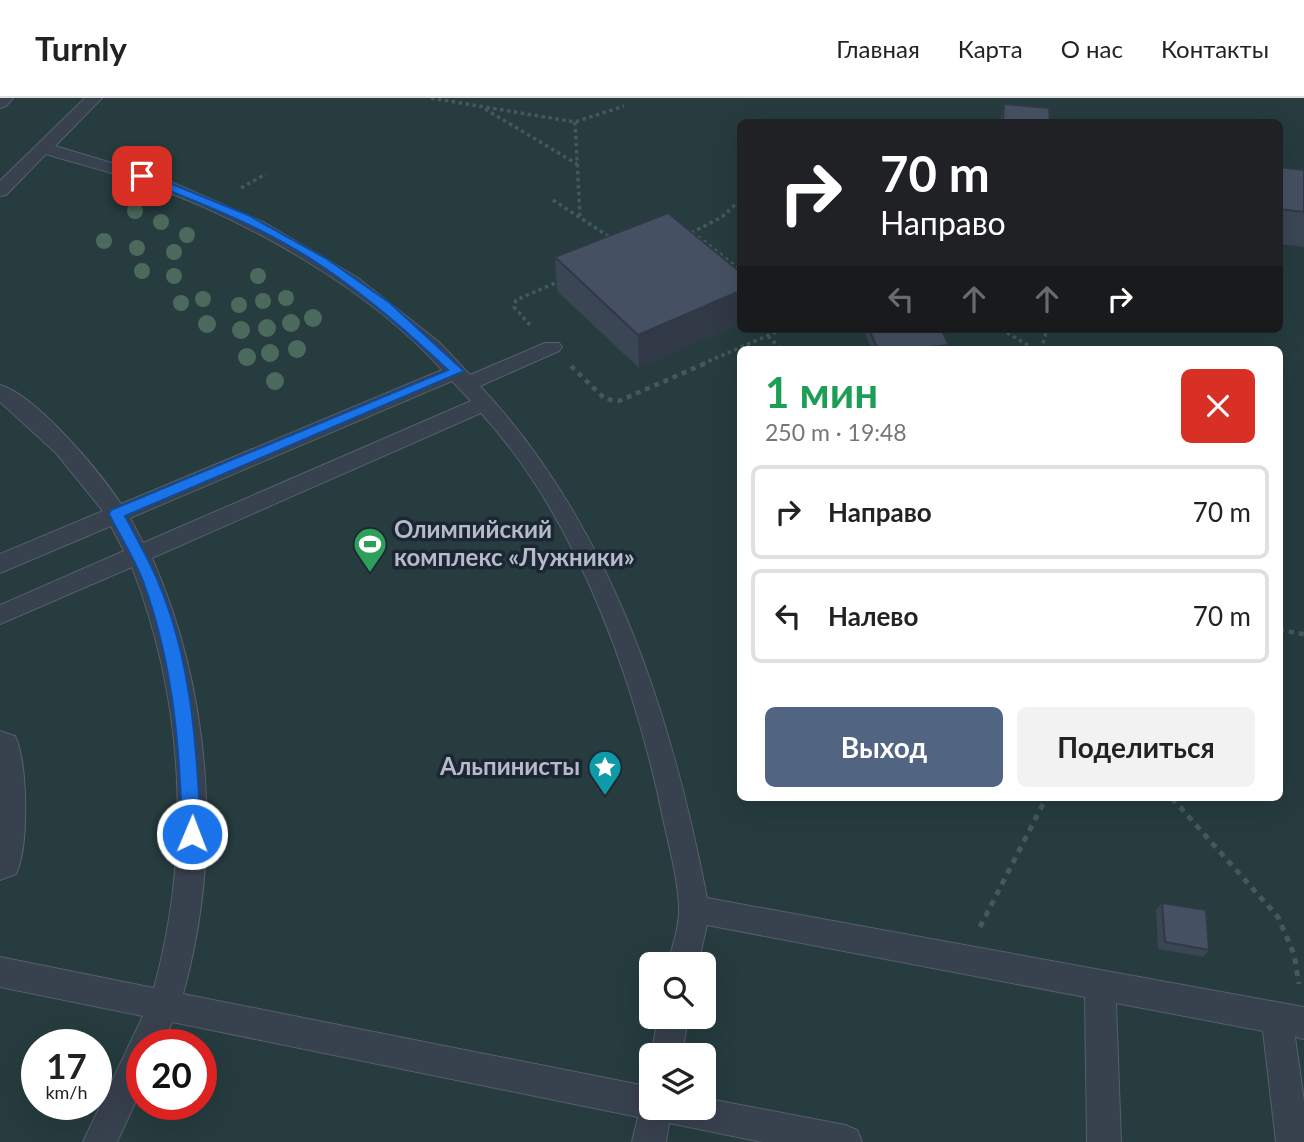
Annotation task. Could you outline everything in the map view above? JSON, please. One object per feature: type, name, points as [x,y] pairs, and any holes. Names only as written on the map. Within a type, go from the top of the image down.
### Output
[{"type":"street","points":[[0,749],[3,827],[0,860]]},
{"type":"lane","points":[[0,103],[5,98]]},
{"type":"lane","points":[[0,191],[94,98]]},
{"type":"lane","points":[[43,148],[109,165],[180,190],[284,238],[323,261],[385,306],[463,377],[486,402],[538,471],[574,529],[624,637],[646,697],[668,778],[694,909],[685,952]]},
{"type":"lane","points":[[0,564],[117,514],[463,377],[552,347]]},
{"type":"lane","points":[[0,392],[38,422],[66,449],[117,514],[139,554],[166,626],[175,659],[189,752],[193,809],[189,883],[177,954],[163,1006],[152,1029]]},
{"type":"lane","points":[[0,615],[486,402]]},
{"type":"lane","points":[[694,909],[1290,1021],[1293,1142]]},
{"type":"lane","points":[[0,972],[639,1101]]},
{"type":"lane","points":[[1100,985],[1104,1142]]},
{"type":"lane","points":[[100,1142],[126,1086]]},
{"type":"lane","points":[[716,1116],[845,1142]]},
{"type":"lane","points":[[649,1142],[654,1120]]},
{"type":"path","points":[[431,98],[575,122],[624,106]]},
{"type":"path","points":[[481,107],[577,164]]},
{"type":"path","points":[[575,122],[580,216]]},
{"type":"path","points":[[554,200],[617,242]]},
{"type":"path","points":[[737,203],[722,217],[687,233],[700,238],[737,268]]},
{"type":"path","points":[[571,277],[522,296],[514,304],[516,311],[605,399],[619,401],[737,349]]},
{"type":"path","points":[[743,346],[773,333]]},
{"type":"path","points":[[1008,333],[1031,346]]},
{"type":"path","points":[[768,335],[778,346]]},
{"type":"path","points":[[1283,631],[1304,634]]},
{"type":"path","points":[[964,959],[1044,801]]},
{"type":"path","points":[[1175,801],[1278,917],[1294,954],[1301,993]]},
{"type":"green space","name":"Олимпийский комплекс «Лужники»","points":[[0,98],[1304,98],[1304,1142],[0,1142]]},
{"type":"building","points":[[1004,104],[1049,108],[1050,119],[1003,119]]},
{"type":"building","points":[[1283,167],[1304,170],[1304,212],[1283,209]]},
{"type":"building","points":[[668,213],[737,270],[737,292],[638,335],[555,257]]},
{"type":"building","points":[[871,333],[943,333],[949,345],[939,346],[876,346]]},
{"type":"building","points":[[1162,903],[1206,910],[1209,950],[1165,942]]},
{"type":"place","name":"Олимпийский комплекс «Лужники»","points":[[370,574]]},
{"type":"place","name":"Альпинисты","points":[[605,797]]},
{"type":"route","points":[[142,176],[244,217],[323,261],[416,331],[457,371],[117,514],[150,580],[175,659],[189,752],[192,834]]}]
